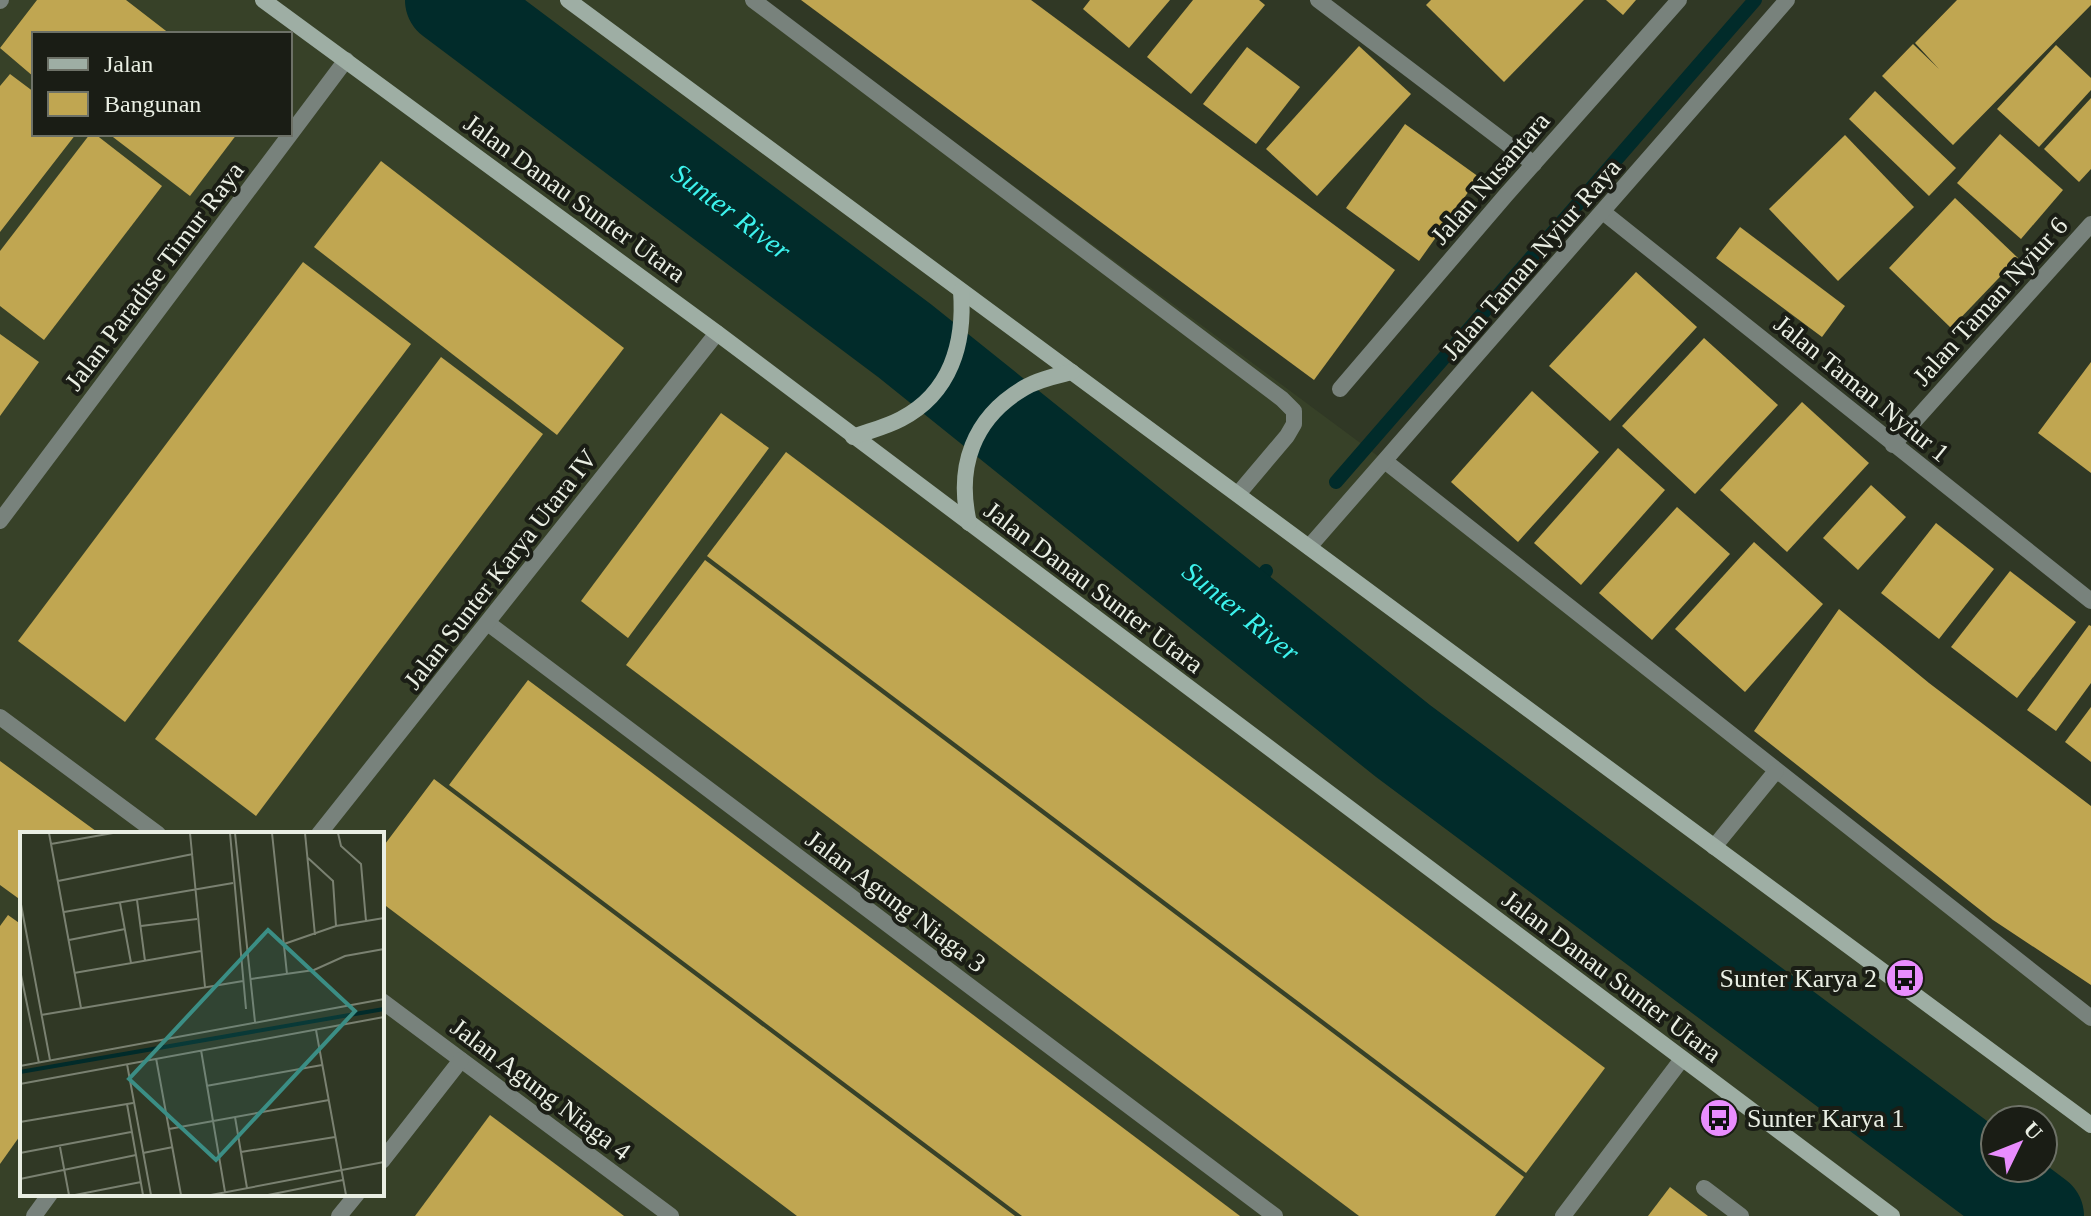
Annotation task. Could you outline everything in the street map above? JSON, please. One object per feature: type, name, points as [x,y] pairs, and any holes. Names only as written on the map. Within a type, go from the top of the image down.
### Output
[{"type":"main road","name":"Jalan Danau Sunter Utara","points":[[263,0],[717,333],[1892,1216]]},
{"type":"main road","points":[[568,0],[2091,1125]]},
{"type":"main road","points":[[853,437],[910,413],[934,393],[948,373],[961,338],[961,291]]},
{"type":"main road","points":[[969,523],[964,501],[965,468],[975,439],[997,408],[1025,388],[1041,380],[1072,372]]},
{"type":"street","points":[[753,0],[1294,411],[1294,424],[1287,436],[1238,494]]},
{"type":"street","points":[[1318,0],[1534,164]]},
{"type":"street","name":"Jalan Nusantara","points":[[1340,389],[1679,0]]},
{"type":"street","name":"Jalan Taman Nyiur Raya","points":[[1309,547],[1787,0]]},
{"type":"street","name":"Jalan Paradise Timur Raya","points":[[292,132],[346,60]]},
{"type":"street","name":"Jalan Paradise Timur Raya","points":[[0,521],[289,136]]},
{"type":"street","name":"Jalan Taman Nyiur 1","points":[[1603,212],[2091,601]]},
{"type":"street","name":"Jalan Taman Nyiur 6","points":[[1893,445],[2091,224]]},
{"type":"street","name":"Jalan Sunter Karya Utara IV","points":[[321,832],[489,624],[717,333]]},
{"type":"street","points":[[1386,462],[2091,1018]]},
{"type":"street","name":"Jalan Agung Niaga 3","points":[[489,624],[1275,1216]]},
{"type":"street","points":[[0,717],[155,832]]},
{"type":"street","points":[[1714,847],[1776,771]]},
{"type":"street","name":"Jalan Agung Niaga 4","points":[[384,1002],[671,1216]]},
{"type":"street","points":[[1563,1216],[1682,1059]]},
{"type":"street","points":[[384,1158],[461,1060]]},
{"type":"street","points":[[1704,1188],[1741,1216]]},
{"type":"street","points":[[34,1216],[49,1196]]},
{"type":"street","points":[[339,1216],[355,1196]]},
{"type":"shaded area","points":[[0,0],[763,0],[1386,462],[2091,1017],[2091,1216],[0,1216]]},
{"type":"building","points":[[37,0],[126,0],[167,32],[32,32],[32,75],[0,48]]},
{"type":"building","points":[[801,0],[1031,0],[1395,270],[1314,380]]},
{"type":"building","points":[[1090,0],[1170,0],[1129,48],[1083,9]]},
{"type":"building","points":[[1193,0],[1259,0],[1265,5],[1191,94],[1147,57]]},
{"type":"building","points":[[1431,0],[1584,0],[1504,82],[1426,5]]},
{"type":"building","points":[[1606,0],[1636,0],[1623,15]]},
{"type":"building","points":[[1957,0],[2091,0],[2091,5],[1953,145],[1882,76],[1913,44],[1939,69],[1915,43]]},
{"type":"building","points":[[2056,45],[2091,78],[2091,90],[2039,147],[1997,109]]},
{"type":"building","points":[[1359,46],[1411,94],[1317,196],[1266,149]]},
{"type":"building","points":[[1247,47],[1300,87],[1256,144],[1203,104]]},
{"type":"building","points":[[10,74],[32,90],[32,136],[74,136],[0,232],[0,86]]},
{"type":"building","points":[[1875,91],[1956,168],[1929,196],[1849,119]]},
{"type":"building","points":[[2091,98],[2091,169],[2079,182],[2044,149]]},
{"type":"building","points":[[1405,124],[1479,177],[1419,261],[1346,208]]},
{"type":"building","points":[[2000,134],[2063,190],[2021,239],[1957,183]]},
{"type":"building","points":[[1845,135],[1914,207],[1838,281],[1769,209]]},
{"type":"building","points":[[88,136],[98,136],[162,186],[44,340],[0,306],[0,251]]},
{"type":"building","points":[[112,136],[235,136],[190,196]]},
{"type":"building","points":[[381,161],[624,348],[557,435],[314,247]]},
{"type":"building","points":[[1955,198],[2018,258],[1951,328],[1889,268]]},
{"type":"building","points":[[1740,227],[1845,306],[1822,337],[1716,258]]},
{"type":"building","points":[[303,262],[411,344],[125,722],[18,641]]},
{"type":"building","points":[[1636,272],[1697,327],[1610,421],[1549,366]]},
{"type":"building","points":[[0,334],[39,362],[0,416]]},
{"type":"building","points":[[1704,338],[1778,405],[1695,494],[1622,426]]},
{"type":"building","points":[[441,357],[543,434],[256,816],[155,739]]},
{"type":"building","points":[[2091,362],[2091,473],[2038,433]]},
{"type":"building","points":[[1532,391],[1599,452],[1518,542],[1451,482]]},
{"type":"building","points":[[1802,402],[1869,463],[1787,552],[1720,490]]},
{"type":"building","points":[[721,413],[769,448],[628,638],[581,601]]},
{"type":"building","points":[[1618,448],[1665,490],[1581,585],[1534,543]]},
{"type":"building","points":[[786,452],[1605,1068],[1526,1173],[707,556]]},
{"type":"building","points":[[1871,485],[1906,517],[1858,570],[1823,538]]},
{"type":"building","points":[[1677,507],[1730,554],[1652,640],[1599,593]]},
{"type":"building","points":[[1936,523],[1994,569],[1939,639],[1881,593]]},
{"type":"building","points":[[1754,542],[1823,604],[1745,692],[1675,629]]},
{"type":"building","points":[[705,560],[1524,1177],[1495,1216],[1359,1216],[626,665]]},
{"type":"building","points":[[2010,571],[2076,622],[2017,698],[1951,647]]},
{"type":"building","points":[[1839,609],[1929,683],[2091,806],[2091,985],[1993,920],[1754,731]]},
{"type":"building","points":[[2089,625],[2091,683],[2056,731],[2027,710]]},
{"type":"building","points":[[528,680],[1240,1216],[1022,1216],[449,785]]},
{"type":"building","points":[[2091,707],[2091,762],[2065,742]]},
{"type":"building","points":[[0,761],[97,832],[20,832],[20,900],[0,885]]},
{"type":"building","points":[[434,779],[1015,1216],[797,1216],[384,905],[384,845]]},
{"type":"building","points":[[8,915],[20,924],[20,1136],[0,1164],[0,926]]},
{"type":"building","points":[[490,1115],[566,1172],[624,1216],[415,1216]]},
{"type":"building","points":[[1670,1187],[1708,1216],[1648,1216]]},
{"type":"waterway","name":"Sunter River","points":[[450,0],[905,341],[1403,741],[2039,1216]]},
{"type":"waterway","points":[[1336,482],[1755,0]]},
{"type":"waterway","points":[[1239,609],[1266,571]]},
{"type":"place","name":"Sunter Karya 2","points":[[1905,978]]},
{"type":"place","name":"Sunter Karya 1","points":[[1719,1118]]}]
